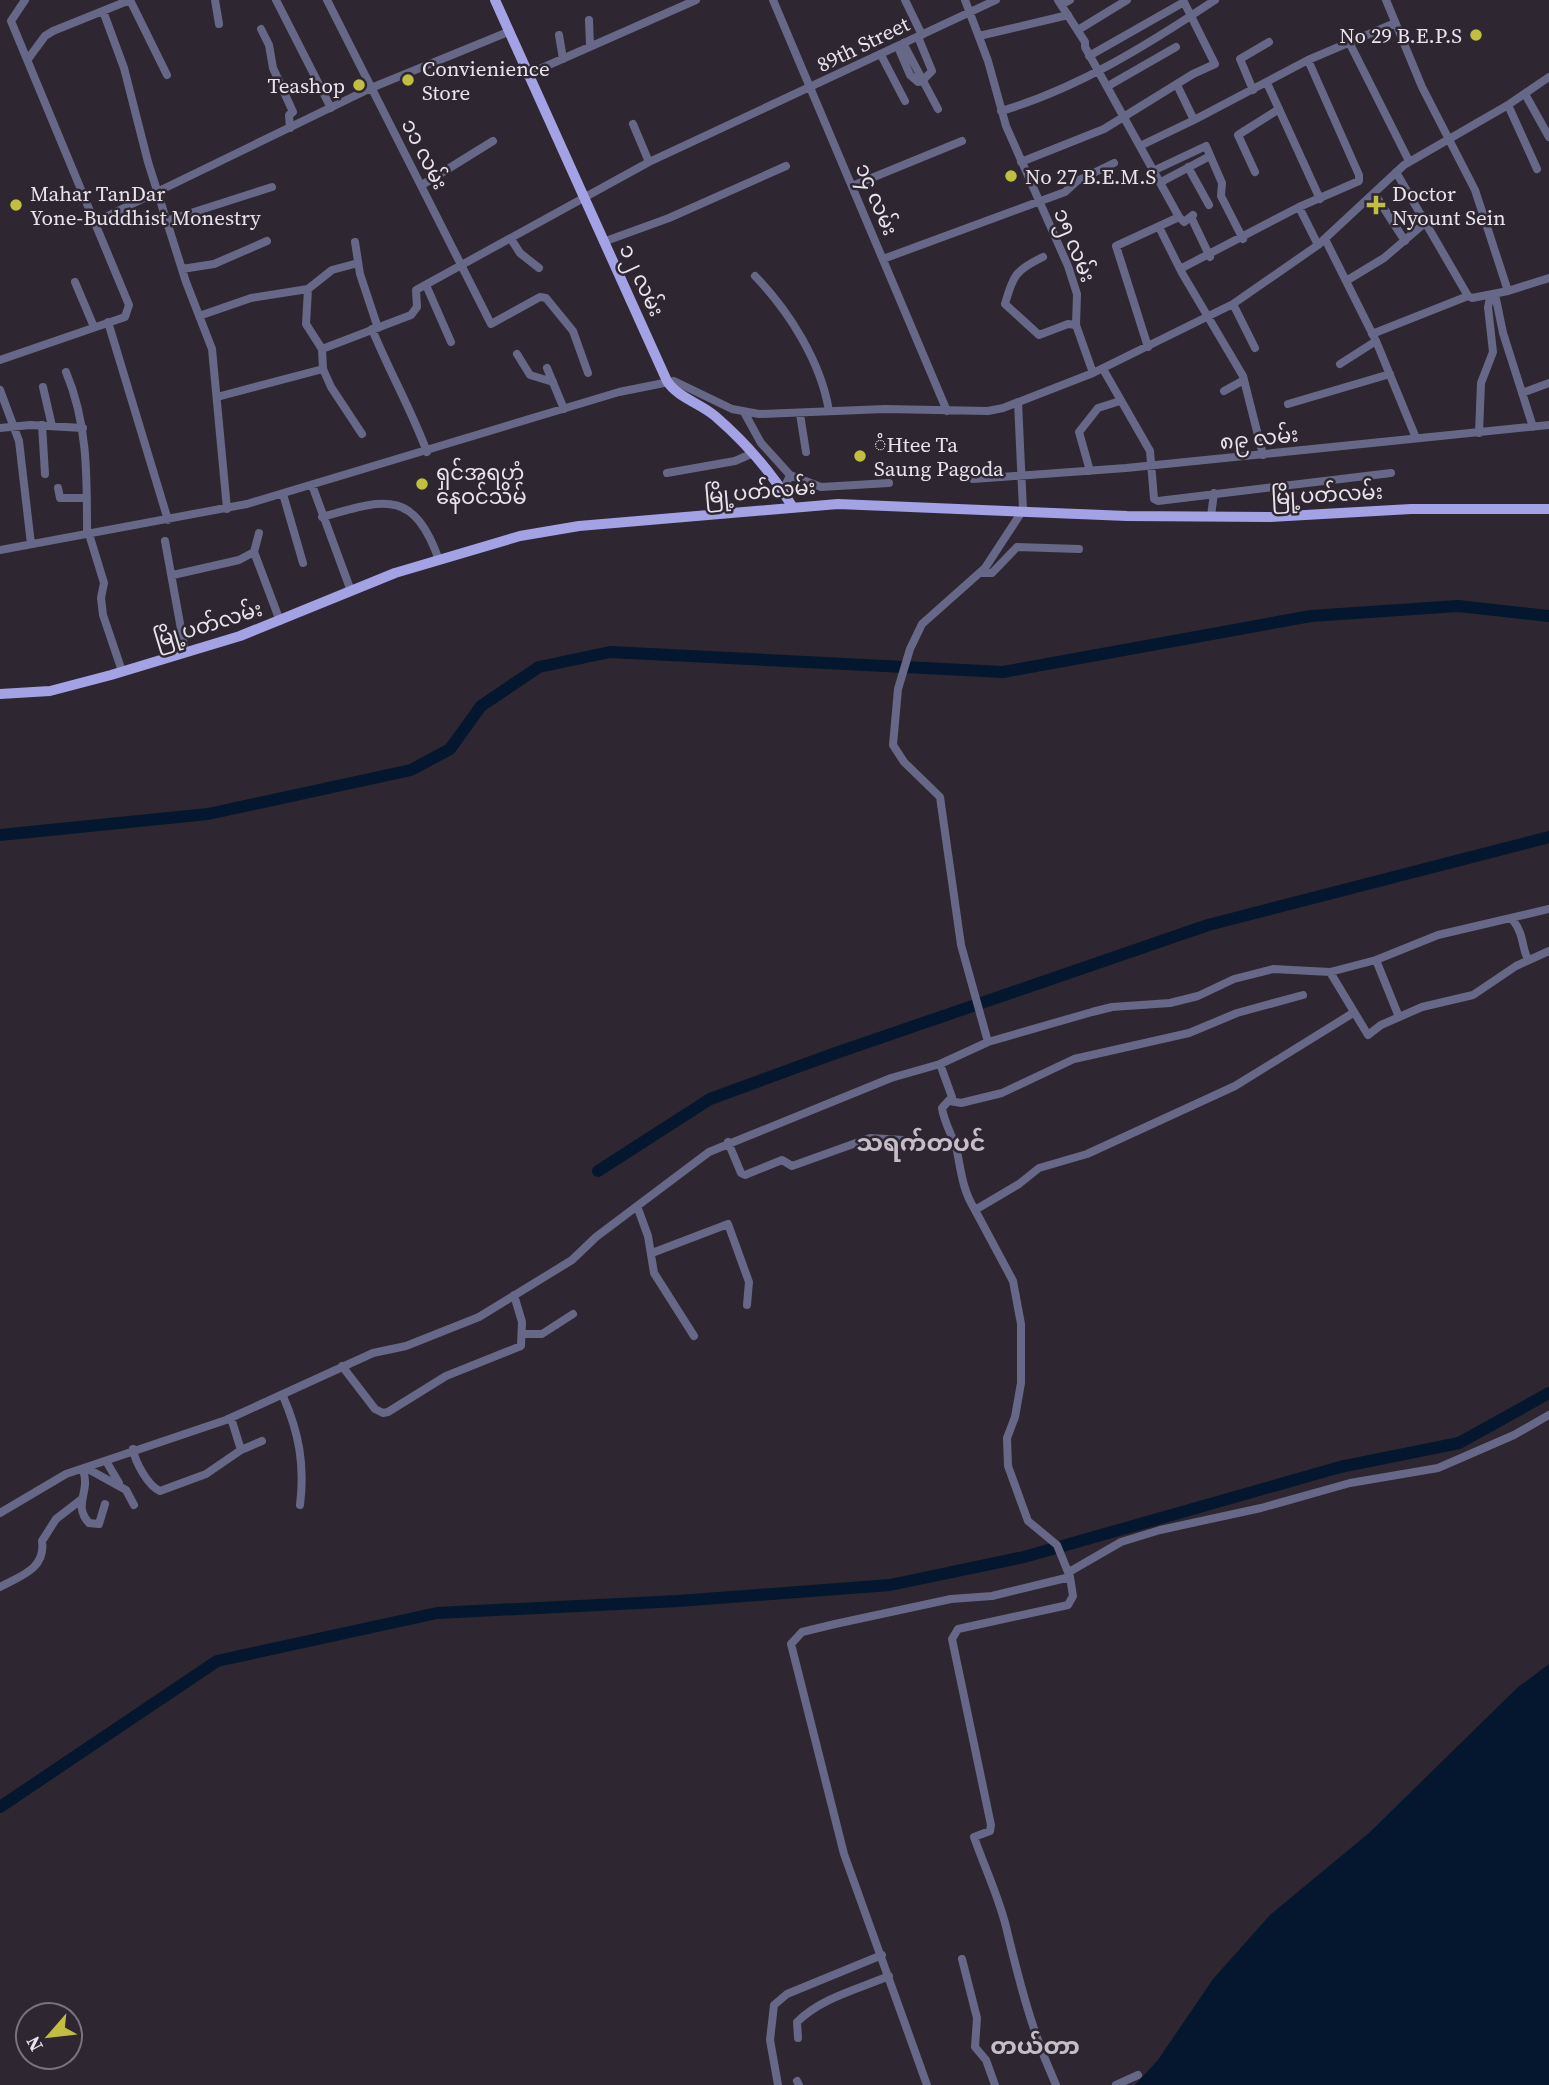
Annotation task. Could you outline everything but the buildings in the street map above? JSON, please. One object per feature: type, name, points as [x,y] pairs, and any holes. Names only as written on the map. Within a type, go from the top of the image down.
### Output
[{"type":"main road","name":"၁၂ လမ်း","points":[[495,0],[526,75],[667,381],[674,390],[713,414],[783,491],[792,506]]},
{"type":"main road","name":"မြို့ပတ်လမ်း","points":[[0,694],[51,691],[122,671],[280,621],[351,591],[439,560],[520,536],[579,526],[838,504],[1270,517],[1411,509],[1549,509]]},
{"type":"street","points":[[0,19],[15,16],[25,0]]},
{"type":"street","points":[[29,59],[45,36],[53,31],[128,0],[167,75]]},
{"type":"street","points":[[215,0],[219,24]]},
{"type":"street","points":[[276,0],[331,108]]},
{"type":"street","name":"၁၁ လမ်း","points":[[327,0],[491,324],[540,297],[546,298],[573,331],[588,373]]},
{"type":"street","points":[[526,75],[696,0]]},
{"type":"street","name":"၁၄ လမ်း","points":[[773,0],[947,411]]},
{"type":"street","points":[[900,45],[909,75],[918,82],[922,80],[932,71],[905,0]]},
{"type":"street","name":"၁၅ လမ်း","points":[[965,0],[1001,111],[1077,294],[1076,325],[1093,373]]},
{"type":"street","name":"89th Street","points":[[426,285],[583,196],[649,162],[996,0]]},
{"type":"street","points":[[1070,0],[1059,3],[1078,30],[1089,56],[1142,145],[1179,217],[1184,222],[1192,217],[1210,257]]},
{"type":"street","points":[[1078,30],[1127,0]]},
{"type":"street","points":[[1387,0],[1395,23],[1475,190],[1508,291]]},
{"type":"street","points":[[1021,162],[1104,129],[1216,65],[1183,1],[1089,56]]},
{"type":"street","points":[[1001,111],[1040,99],[1099,70],[1209,2]]},
{"type":"street","points":[[103,11],[124,68],[182,269],[212,349],[227,509]]},
{"type":"street","points":[[978,36],[1068,15]]},
{"type":"street","points":[[0,360],[125,317],[129,305],[29,59],[15,16]]},
{"type":"street","points":[[589,20],[590,46]]},
{"type":"street","points":[[1142,145],[1308,60],[1395,23]]},
{"type":"street","points":[[261,29],[269,45],[273,68],[293,112],[289,115],[290,128]]},
{"type":"street","points":[[95,222],[372,88],[508,32]]},
{"type":"street","points":[[559,36],[563,59]]},
{"type":"street","points":[[1252,90],[1240,59],[1269,42]]},
{"type":"street","points":[[1349,42],[1409,161]]},
{"type":"street","points":[[900,45],[938,109]]},
{"type":"street","points":[[1108,86],[1176,47]]},
{"type":"street","points":[[881,55],[905,101]]},
{"type":"street","points":[[1180,270],[1210,257],[1299,207],[1355,184],[1359,175],[1308,60]]},
{"type":"street","points":[[894,82],[909,75]]},
{"type":"street","points":[[0,550],[227,509],[667,381],[682,383],[744,412],[800,414],[829,411],[988,411],[1018,402],[1103,369],[1233,304],[1322,242],[1409,161],[1508,105],[1549,77]]},
{"type":"street","points":[[1267,83],[1320,199]]},
{"type":"street","points":[[1177,85],[1194,120]]},
{"type":"street","points":[[1525,94],[1549,137]]},
{"type":"street","points":[[1508,105],[1537,169]]},
{"type":"street","points":[[1255,172],[1238,139],[1239,132],[1279,109]]},
{"type":"street","points":[[634,124],[649,162]]},
{"type":"street","points":[[422,185],[493,141]]},
{"type":"street","points":[[852,186],[962,141]]},
{"type":"street","points":[[1155,170],[1206,146],[1222,183],[1221,197],[1243,239]]},
{"type":"street","points":[[1161,182],[1210,156]]},
{"type":"street","points":[[883,259],[1065,192],[1077,181],[1114,163]]},
{"type":"street","points":[[603,242],[669,218],[786,166]]},
{"type":"street","points":[[1188,167],[1209,205]]},
{"type":"street","points":[[1396,172],[1468,296]]},
{"type":"street","points":[[169,220],[272,187]]},
{"type":"street","points":[[1374,193],[1405,241]]},
{"type":"street","points":[[1299,207],[1346,281],[1374,338],[1416,438]]},
{"type":"street","points":[[1148,347],[1116,246],[1179,217]]},
{"type":"street","points":[[1346,281],[1405,241],[1426,222]]},
{"type":"street","points":[[1159,227],[1180,270],[1244,380],[1263,455]]},
{"type":"street","points":[[510,239],[520,253],[539,268]]},
{"type":"street","points":[[182,269],[214,264],[267,242]]},
{"type":"street","points":[[355,242],[375,328],[428,452]]},
{"type":"street","points":[[1043,257],[1020,268],[1010,285],[1005,304],[1039,335],[1068,324],[1076,325]]},
{"type":"street","points":[[199,316],[251,298],[307,289],[332,270],[358,264]]},
{"type":"street","points":[[755,276],[784,306],[826,392],[829,411]]},
{"type":"street","points":[[1340,364],[1374,338],[1468,296],[1472,298],[1495,295],[1549,278]]},
{"type":"street","points":[[75,282],[94,327]]},
{"type":"street","points":[[322,349],[415,312],[416,290],[426,285],[452,342]]},
{"type":"street","points":[[307,289],[306,324],[322,349],[323,369],[362,435]]},
{"type":"street","points":[[1495,295],[1533,428]]},
{"type":"street","points":[[1479,433],[1481,383],[1493,352],[1488,307],[1490,298],[1495,295]]},
{"type":"street","points":[[1233,304],[1255,348]]},
{"type":"street","points":[[108,322],[168,520]]},
{"type":"street","points":[[517,354],[530,375],[554,382]]},
{"type":"street","points":[[547,368],[564,409]]},
{"type":"street","points":[[218,397],[323,369]]},
{"type":"street","points":[[1103,369],[1143,435],[1152,466],[1154,499],[1158,501],[1391,473]]},
{"type":"street","points":[[66,372],[79,407],[83,428],[88,534],[104,583],[101,598],[103,615],[122,671]]},
{"type":"street","points":[[1288,404],[1390,374]]},
{"type":"street","points":[[1224,391],[1244,380]]},
{"type":"street","points":[[1522,393],[1549,383]]},
{"type":"street","points":[[43,387],[47,426],[45,474]]},
{"type":"street","points":[[0,390],[20,448],[31,544]]},
{"type":"street","points":[[1090,471],[1079,432],[1098,408],[1121,401]]},
{"type":"street","points":[[904,661],[922,624],[980,573],[1023,510],[1019,475],[1018,402]]},
{"type":"street","points":[[744,412],[761,443],[790,475],[821,487],[889,483]]},
{"type":"street","points":[[800,414],[806,452]]},
{"type":"street","name":"၈၉ လမ်း","points":[[973,479],[1152,466],[1549,425]]},
{"type":"street","points":[[0,428],[83,428]]},
{"type":"street","points":[[667,473],[735,461],[751,454]]},
{"type":"street","points":[[783,491],[790,475]]},
{"type":"street","points":[[312,485],[351,591]]},
{"type":"street","points":[[58,488],[60,498],[87,498]]},
{"type":"street","points":[[1211,516],[1214,493]]},
{"type":"street","points":[[283,494],[303,563]]},
{"type":"street","points":[[322,516],[373,502],[392,503],[411,514],[428,537],[439,560]]},
{"type":"street","points":[[259,533],[254,542],[254,552],[280,621]]},
{"type":"street","points":[[165,541],[186,651]]},
{"type":"street","points":[[980,573],[992,573],[1017,547],[1079,549]]},
{"type":"street","points":[[173,575],[239,560],[254,552]]},
{"type":"street","points":[[988,1042],[961,945],[941,808],[931,792],[889,750],[896,689],[922,616],[989,560]]},
{"type":"street","points":[[0,1513],[62,1476],[133,1449],[231,1418],[283,1396],[342,1366],[377,1352],[406,1346],[473,1320],[572,1260],[596,1237],[709,1152],[728,1142],[764,1131],[891,1078],[940,1064],[988,1042],[1112,1007],[1170,1003],[1198,996],[1234,979],[1273,969],[1330,972],[1376,960],[1438,935],[1549,909]]},
{"type":"street","points":[[1512,919],[1521,930],[1525,955],[1529,960]]},
{"type":"street","points":[[1330,972],[1368,1035],[1398,1017],[1440,1001],[1473,995],[1491,981],[1549,951]]},
{"type":"street","points":[[1376,960],[1398,1017]]},
{"type":"street","points":[[950,1101],[961,1103],[1002,1093],[1074,1059],[1189,1034],[1237,1013],[1303,995]]},
{"type":"street","points":[[975,1210],[1019,1184],[1039,1168],[1087,1154],[1235,1086],[1353,1013]]},
{"type":"street","points":[[940,1064],[951,1093],[950,1101],[942,1108],[943,1115],[957,1151],[965,1191],[1013,1281],[1021,1324],[1021,1383],[1015,1417],[1007,1437],[1008,1466],[1028,1521],[1057,1545],[1069,1571],[1073,1596],[1068,1605],[958,1629],[952,1639],[991,1825],[990,1831],[974,1837],[1008,1933],[1018,1984],[1056,2085]]},
{"type":"street","points":[[728,1142],[741,1173],[745,1175],[782,1160],[792,1166],[870,1138],[904,1140]]},
{"type":"street","points":[[637,1206],[652,1253],[654,1273],[694,1336]]},
{"type":"street","points":[[652,1253],[705,1230],[728,1224],[749,1282],[747,1305]]},
{"type":"street","points":[[342,1366],[375,1409],[383,1413],[446,1376],[522,1346],[524,1334],[514,1294]]},
{"type":"street","points":[[524,1334],[542,1334],[573,1314]]},
{"type":"street","points":[[283,1396],[295,1424],[302,1452],[304,1475],[300,1504]]},
{"type":"street","points":[[927,2085],[844,1854],[821,1758],[793,1662],[791,1644],[794,1637],[835,1624],[951,1599],[992,1595],[1069,1571],[1121,1542],[1160,1530],[1261,1508],[1350,1483],[1438,1468],[1514,1435],[1549,1415]]},
{"type":"street","points":[[231,1418],[241,1450]]},
{"type":"street","points":[[133,1449],[135,1458],[153,1489],[160,1491],[213,1470],[241,1450],[262,1441]]},
{"type":"street","points":[[106,1461],[134,1505]]},
{"type":"street","points":[[85,1469],[126,1490]]},
{"type":"street","points":[[85,1469],[87,1482],[80,1509],[82,1516],[95,1526],[99,1524],[105,1504]]},
{"type":"street","points":[[0,1587],[33,1570],[43,1550],[42,1541],[56,1519],[82,1499]]},
{"type":"street","points":[[778,2085],[769,2040],[774,2005],[787,1994],[882,1955]]},
{"type":"street","points":[[962,1959],[977,2018],[975,2047],[990,2068],[995,2085]]},
{"type":"street","points":[[798,2038],[797,2022],[806,2014],[825,2002],[889,1976]]},
{"type":"street","points":[[1116,2085],[1138,2075]]},
{"type":"water","points":[[1549,1664],[1549,2085],[1135,2085],[1158,2060],[1213,1979],[1270,1915],[1369,1833],[1517,1688]]},
{"type":"waterway","points":[[0,835],[208,814],[411,770],[450,749],[481,706],[539,667],[610,652],[1003,672],[1311,616],[1458,606],[1549,616]]},
{"type":"waterway","points":[[598,1171],[710,1099],[833,1054],[1208,925],[1549,837]]},
{"type":"waterway","points":[[0,1807],[217,1661],[437,1613],[678,1601],[890,1585],[1024,1557],[1340,1467],[1459,1443],[1549,1393]]},
{"type":"place","name":"No 29 B.E.P.S","points":[[1476,35]]},
{"type":"place","name":"Convienience Store","points":[[408,80]]},
{"type":"place","name":"Teashop","points":[[359,85]]},
{"type":"place","name":"No 27 B.E.M.S","points":[[1011,176]]},
{"type":"place","name":"Mahar TanDar Yone-Buddhist Monestry","points":[[16,205]]},
{"type":"place","name":"Doctor Nyount Sein","points":[[1376,205]]},
{"type":"place","name":"ံHtee Ta Saung Pagoda","points":[[860,456]]},
{"type":"place","name":"ရှင်အရဟံ နေဝင်သိမ်","points":[[422,484]]},
{"type":"district","name":"သရက်တပင်","points":[[921,1142]]},
{"type":"district","name":"တယ်တာ","points":[[1035,2045]]}]
